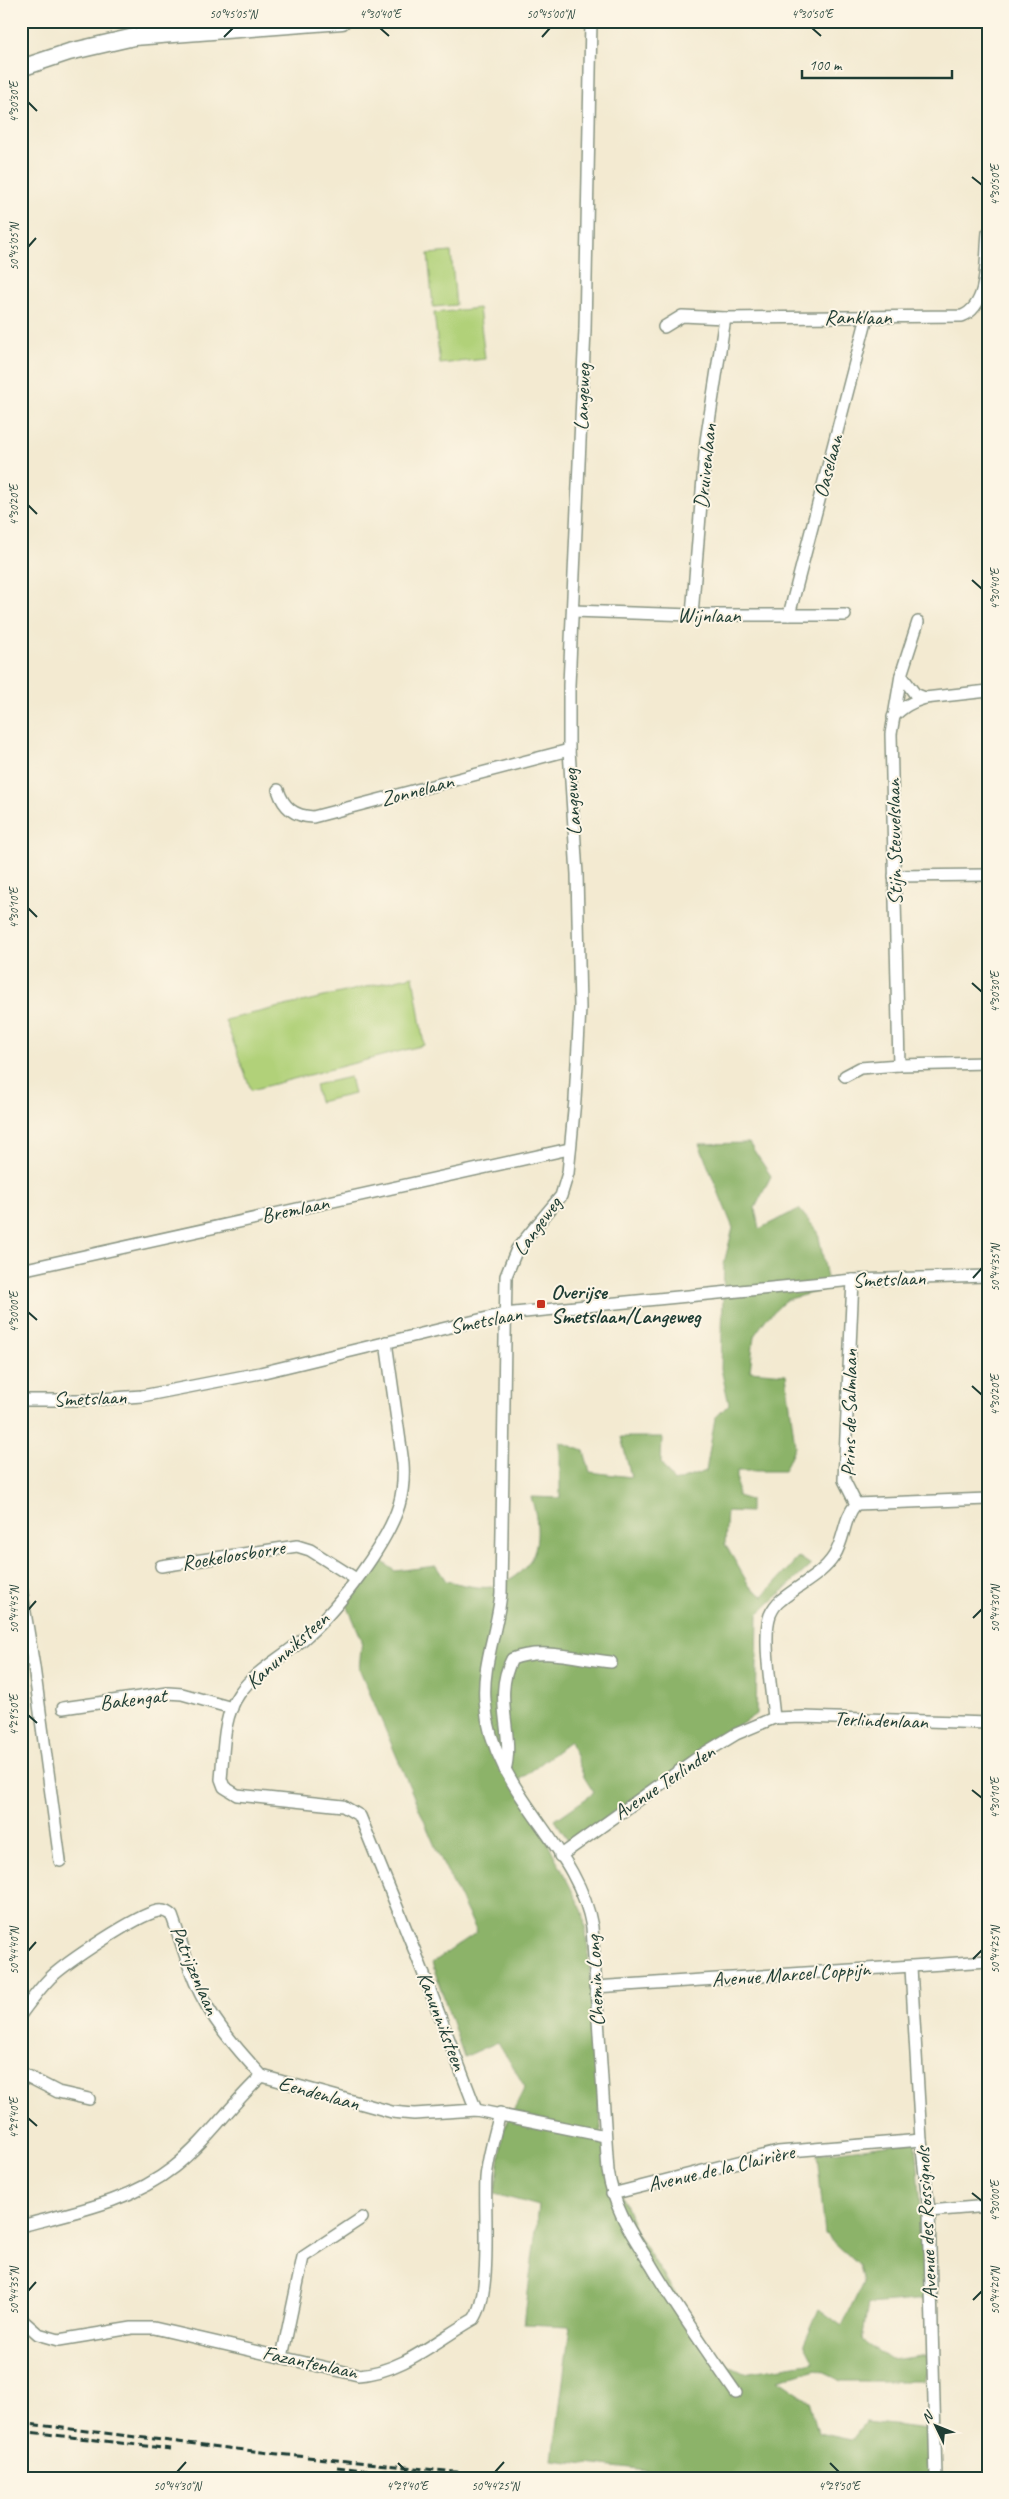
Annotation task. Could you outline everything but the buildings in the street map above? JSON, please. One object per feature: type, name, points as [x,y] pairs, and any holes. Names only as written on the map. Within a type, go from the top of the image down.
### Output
[{"type":"street","points":[[21,68],[69,52],[134,37],[342,21]]},
{"type":"street","name":"Langeweg","points":[[501,1562],[506,1276],[509,1264],[517,1249],[561,1196],[568,1174],[580,1008],[577,874],[569,750],[585,330],[591,21]]},
{"type":"street","name":"Ranklaan","points":[[664,327],[682,316],[725,318],[962,316],[970,313],[982,298],[988,233]]},
{"type":"street","name":"Oaselaan","points":[[789,615],[867,317]]},
{"type":"street","name":"Druivenlaan","points":[[692,615],[706,441],[725,318]]},
{"type":"street","name":"Wijnlaan","points":[[573,611],[692,615],[845,615]]},
{"type":"street","name":"Stijn Steuvelslaan","points":[[899,1065],[891,734],[901,676],[918,622]]},
{"type":"street","points":[[901,676],[915,694],[925,698]]},
{"type":"street","points":[[893,717],[907,705],[925,698],[988,691]]},
{"type":"street","name":"Zonnelaan","points":[[278,790],[282,800],[293,812],[301,816],[314,817],[569,750]]},
{"type":"street","points":[[894,876],[988,876]]},
{"type":"street","points":[[845,1076],[860,1068],[988,1063]]},
{"type":"street","name":"Bremlaan","points":[[21,1270],[569,1149]]},
{"type":"street","name":"Smetslaan","points":[[21,1400],[86,1400],[142,1396],[260,1373],[504,1314],[853,1280],[988,1276]]},
{"type":"street","name":"Prins de Salmlaan","points":[[774,1718],[767,1629],[770,1613],[780,1600],[825,1568],[835,1555],[841,1542],[847,1513],[856,1504],[844,1480],[853,1280]]},
{"type":"street","name":"Kanunniksteen","points":[[386,1342],[403,1463],[404,1482],[398,1506],[389,1528],[356,1579],[307,1636],[249,1682],[238,1695],[227,1719],[221,1779],[224,1787],[229,1792],[237,1795],[343,1806],[352,1809],[364,1822],[476,2110]]},
{"type":"street","points":[[856,1504],[988,1499]]},
{"type":"street","name":"Roekeloosborre","points":[[161,1566],[296,1546],[310,1550],[356,1579]]},
{"type":"street","name":"Chemin Long","points":[[501,1562],[500,1608],[487,1665],[485,1702],[490,1732],[498,1758],[510,1781],[560,1856],[588,1907],[592,1927],[594,1986],[605,2136],[612,2194],[619,2212],[674,2304],[736,2393]]},
{"type":"street","points":[[21,1588],[34,1667],[60,1860]]},
{"type":"street","points":[[505,1770],[508,1758],[502,1702],[508,1666],[512,1659],[524,1654],[539,1654],[611,1662]]},
{"type":"street","name":"Bakengat","points":[[63,1708],[168,1693],[182,1694],[232,1708]]},
{"type":"street","name":"Terlindenlaan","points":[[774,1718],[803,1717],[988,1723]]},
{"type":"street","name":"Avenue Terlinden","points":[[560,1856],[703,1754],[749,1728],[774,1718]]},
{"type":"street","name":"Patrijzenlaan","points":[[21,2014],[37,1992],[64,1965],[132,1923],[158,1911],[166,1911],[172,1916],[196,1983],[212,2013],[240,2053],[262,2076]]},
{"type":"street","name":"Avenue Marcel Coppijn","points":[[594,1986],[866,1968],[911,1968],[988,1961]]},
{"type":"street","name":"Avenue des Rossignols","points":[[911,1968],[921,2140],[929,2211],[936,2478]]},
{"type":"street","points":[[21,2073],[58,2092],[88,2099]]},
{"type":"street","name":"Eendenlaan","points":[[21,2226],[110,2202],[162,2176],[192,2151],[262,2076],[392,2112],[424,2114],[476,2110],[500,2113],[605,2136]]},
{"type":"street","name":"Fazantenlaan","points":[[21,2319],[38,2334],[59,2340],[132,2328],[154,2328],[358,2375],[375,2374],[393,2368],[474,2319],[481,2305],[483,2294],[486,2176],[500,2113]]},
{"type":"street","name":"Avenue de la Clairière","points":[[612,2194],[778,2152],[921,2140]]},
{"type":"street","points":[[929,2211],[988,2206]]},
{"type":"street","points":[[282,2357],[303,2257],[362,2218]]},
{"type":"green space","points":[[451,252],[456,305],[433,307],[428,254]]},
{"type":"green space","points":[[479,308],[485,359],[440,364],[434,313]]},
{"type":"green space","points":[[413,976],[424,1045],[251,1090],[225,1020]]},
{"type":"green space","points":[[350,1077],[354,1094],[319,1102],[315,1085]]},
{"type":"green space","points":[[749,1143],[771,1176],[755,1208],[759,1229],[799,1209],[818,1232],[829,1288],[786,1300],[766,1319],[754,1336],[750,1371],[786,1374],[795,1446],[784,1471],[737,1471],[737,1496],[750,1500],[750,1512],[727,1511],[725,1544],[750,1587],[763,1596],[799,1557],[811,1565],[758,1614],[756,1714],[570,1843],[555,1820],[594,1793],[584,1777],[570,1741],[517,1782],[583,1912],[588,1948],[602,2142],[636,2233],[719,2361],[744,2373],[814,2362],[804,2343],[819,2309],[842,2326],[863,2283],[859,2265],[825,2234],[817,2154],[916,2141],[928,2299],[868,2304],[862,2340],[891,2360],[929,2355],[922,2381],[842,2381],[816,2369],[778,2380],[809,2401],[818,2433],[851,2440],[865,2422],[929,2429],[930,2478],[706,2478],[553,2460],[570,2326],[524,2324],[539,2206],[495,2194],[503,2131],[525,2087],[498,2042],[464,2057],[432,1963],[477,1932],[437,1851],[359,1668],[362,1640],[347,1605],[379,1559],[395,1571],[436,1566],[446,1581],[469,1586],[496,1586],[520,1572],[533,1554],[536,1543],[536,1520],[531,1497],[560,1498],[560,1442],[584,1451],[590,1472],[631,1477],[621,1437],[662,1437],[661,1463],[674,1482],[706,1471],[715,1418],[729,1404],[721,1369],[724,1263],[733,1228],[699,1144]]},
{"type":"railway","points":[[21,2423],[278,2454],[514,2478]]},
{"type":"railway","points":[[21,2431],[171,2449]]},
{"type":"railway","points":[[337,2467],[434,2478]]},
{"type":"place","name":"Overijse Smetslaan/Langeweg","points":[[541,1304]]}]
